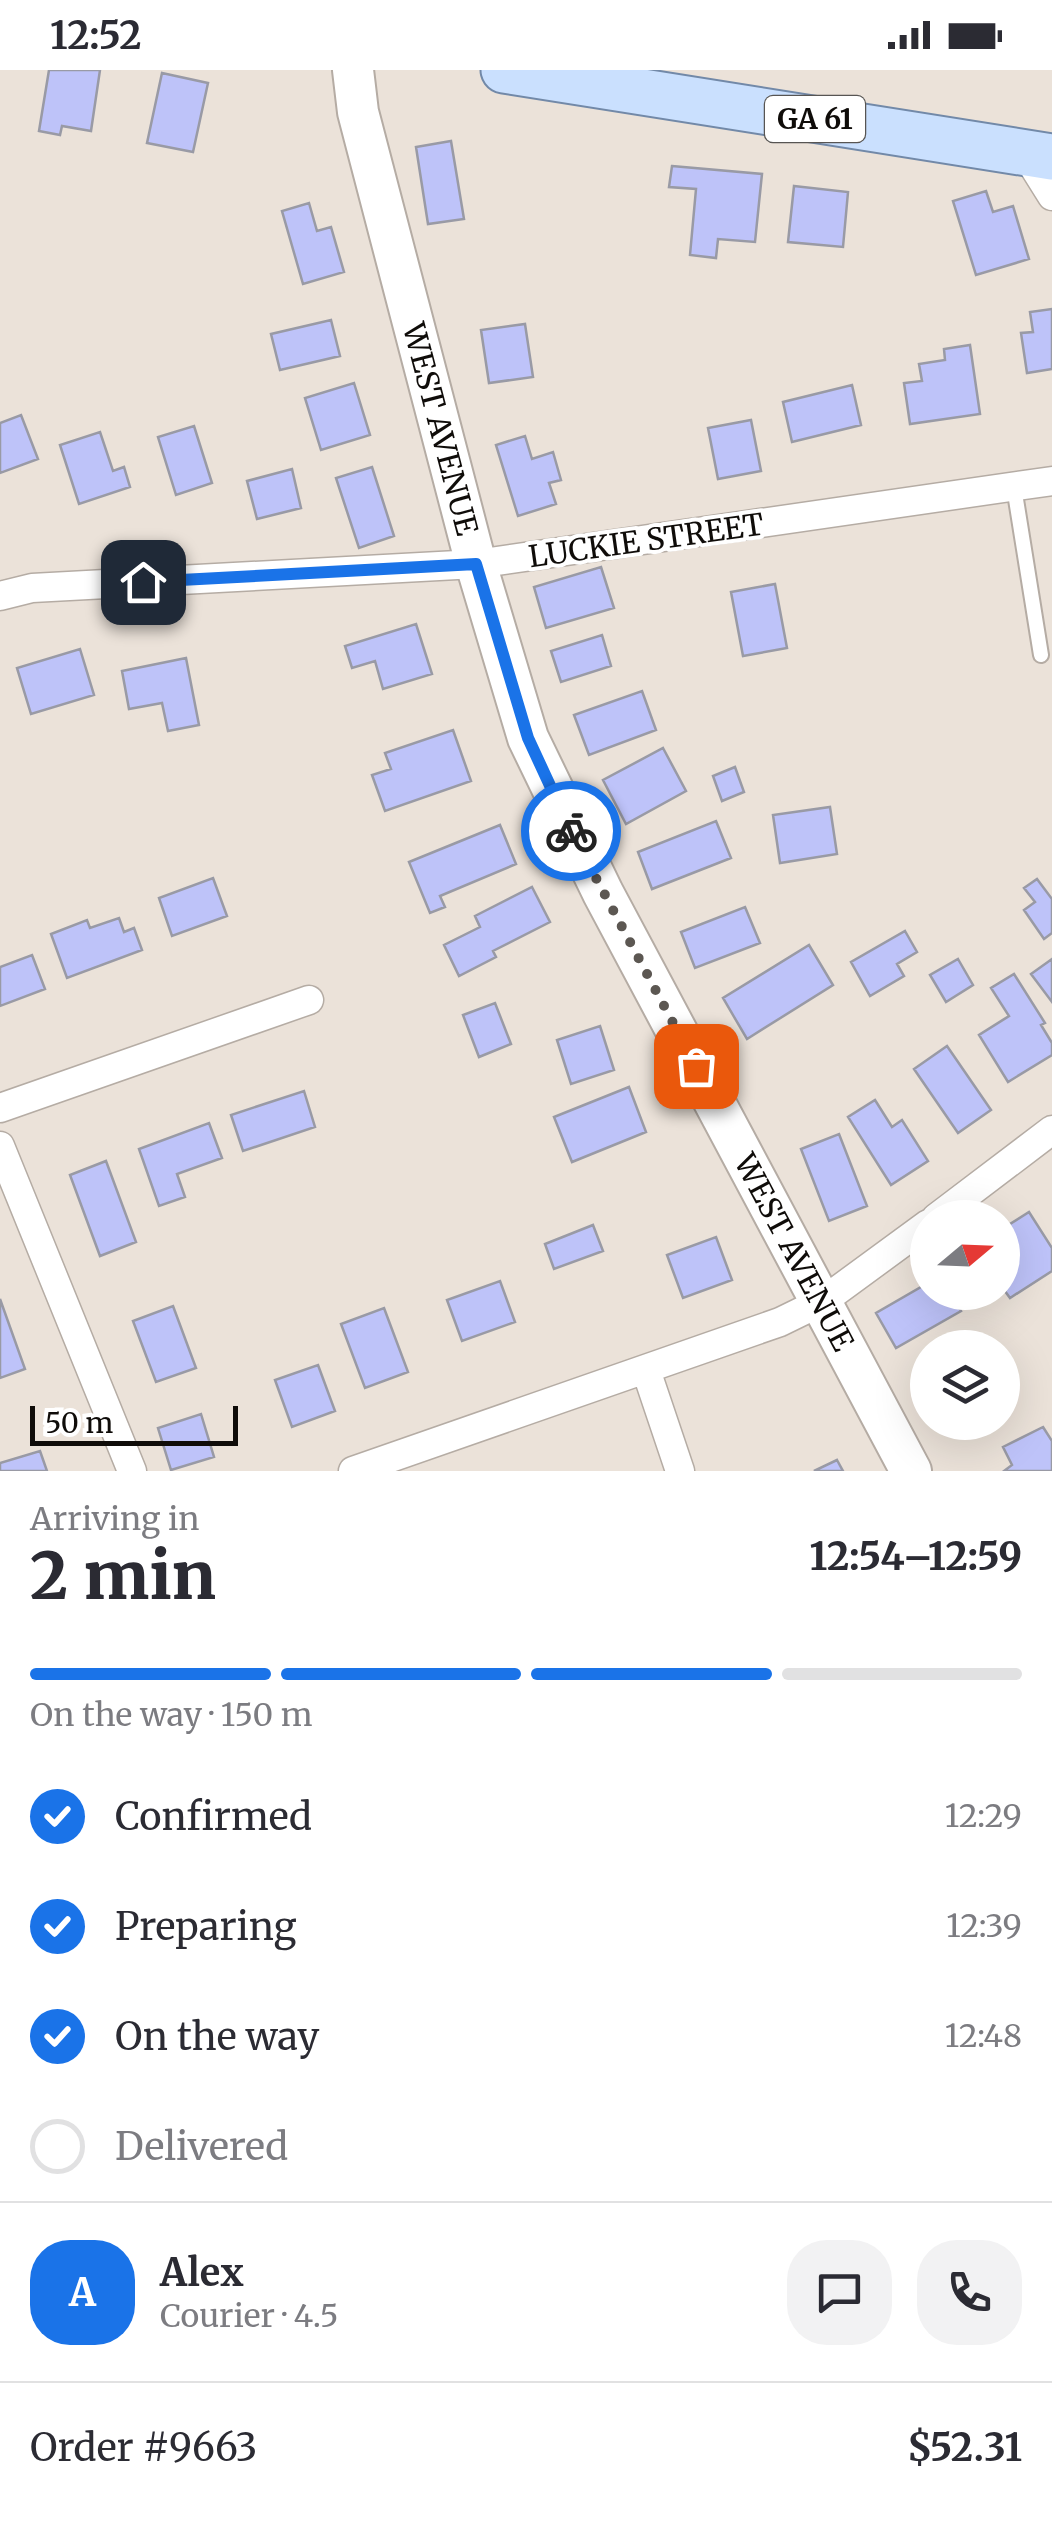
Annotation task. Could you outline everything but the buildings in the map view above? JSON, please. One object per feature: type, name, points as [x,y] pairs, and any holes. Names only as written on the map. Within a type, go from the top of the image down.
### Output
[{"type":"main road","name":"GA 61","points":[[504,70],[1039,155]]},
{"type":"street","name":"WEST AVENUE","points":[[353,70],[358,112],[476,564],[509,683],[551,791],[911,1471]]},
{"type":"street","points":[[1039,155],[1052,196]]},
{"type":"street","name":"LUCKIE STREET","points":[[0,596],[32,588],[476,564],[1052,481]]},
{"type":"street","points":[[0,1108],[309,1000]]},
{"type":"street","points":[[960,1200],[1052,1130]]},
{"type":"street","points":[[0,1146],[132,1471]]},
{"type":"street","points":[[352,1471],[646,1370],[823,1301],[910,1237]]},
{"type":"street","points":[[646,1370],[680,1471]]},
{"type":"lane","points":[[1014,486],[1041,655]]},
{"type":"way so far","points":[[571,831],[696,1066]]},
{"type":"route","points":[[143,582],[476,564],[528,738],[571,831]]}]
